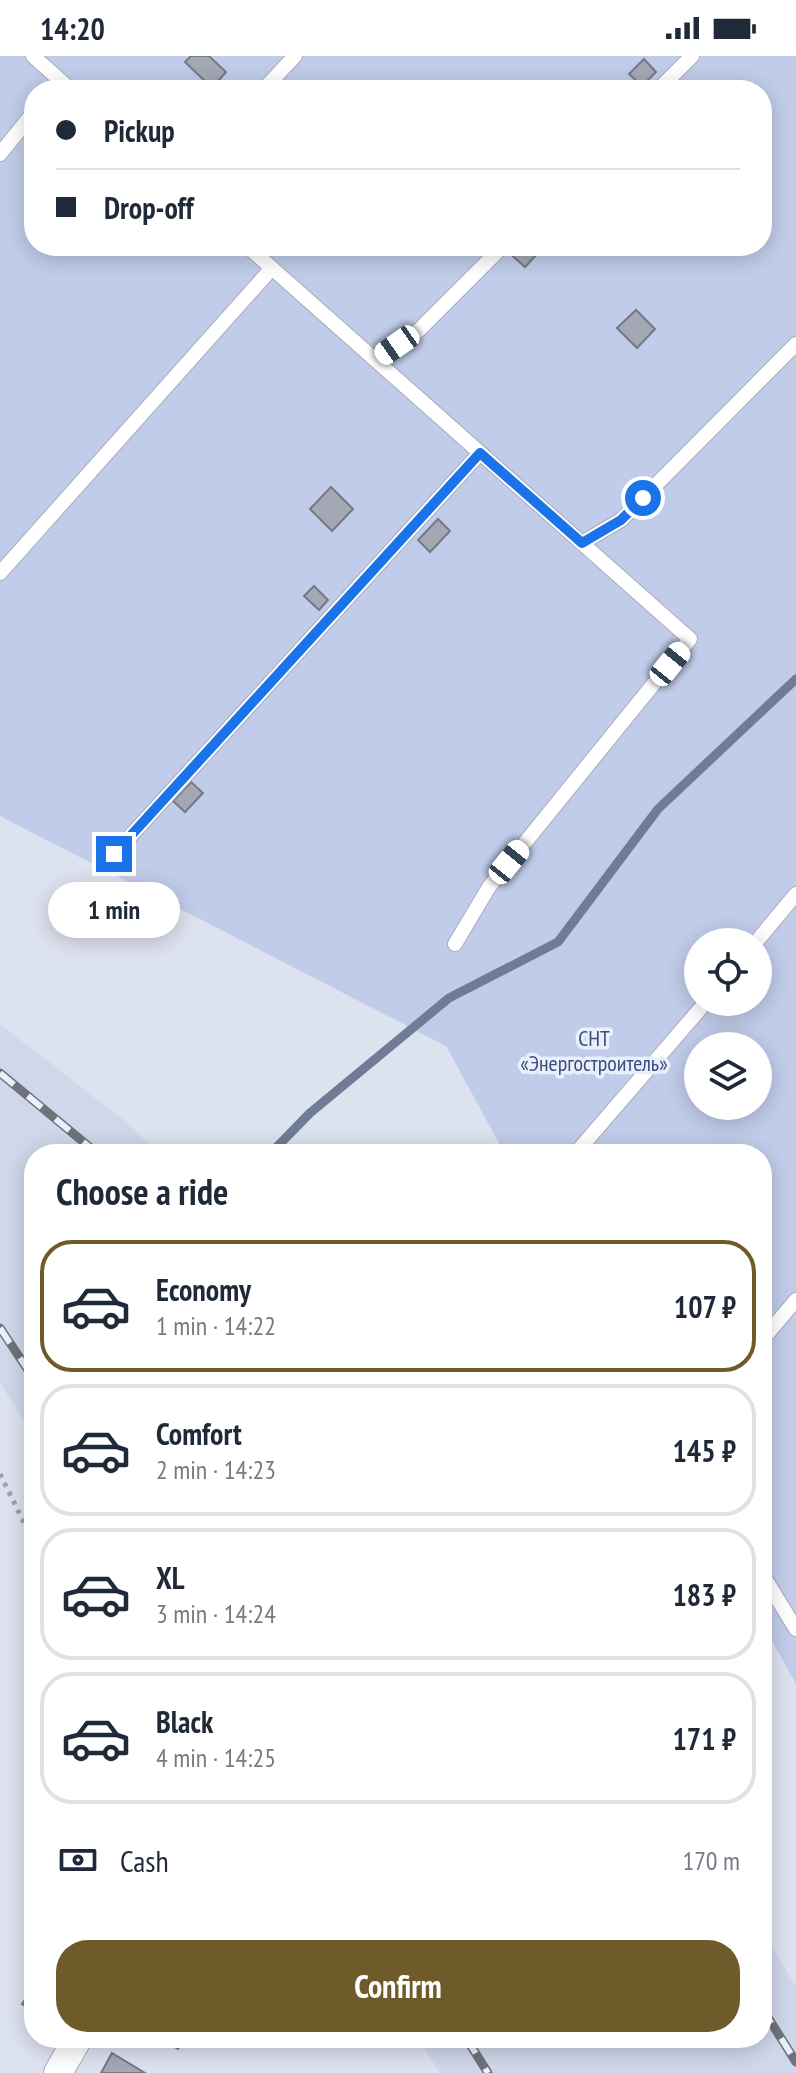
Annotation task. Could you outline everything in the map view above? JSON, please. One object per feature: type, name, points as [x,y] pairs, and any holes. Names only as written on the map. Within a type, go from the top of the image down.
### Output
[{"type":"street","points":[[58,2073],[72,2048]]},
{"type":"lane","points":[[33,56],[55,80]]},
{"type":"lane","points":[[272,80],[295,56]]},
{"type":"lane","points":[[668,80],[692,56]]},
{"type":"lane","points":[[0,154],[24,124]]},
{"type":"lane","points":[[258,256],[690,639],[489,887],[455,944]]},
{"type":"lane","points":[[376,360],[419,330],[493,256]]},
{"type":"lane","points":[[0,573],[272,268]]},
{"type":"lane","points":[[582,543],[621,520],[796,344]]},
{"type":"lane","points":[[114,854],[480,453]]},
{"type":"lane","points":[[768,928],[796,894]]},
{"type":"lane","points":[[584,1144],[694,1016]]},
{"type":"lane","points":[[772,1328],[796,1300]]},
{"type":"lane","points":[[772,1590],[796,1629]]},
{"type":"path","points":[[0,1474],[24,1523]]},
{"type":"shaded area","points":[[0,1024],[126,1122],[149,1144],[24,1144],[24,1420],[0,1383]]},
{"type":"shaded area","points":[[772,1947],[796,1987],[796,2073],[440,2073],[424,2048],[772,2048]]},
{"type":"green space","name":"СНТ «Энергостроитель»","points":[[0,56],[796,56],[796,1684],[772,1641],[772,1144],[500,1144],[446,1046],[0,816]]},
{"type":"building","points":[[191,56],[209,56],[226,72],[219,80],[204,80],[185,62]]},
{"type":"building","points":[[644,59],[656,72],[648,80],[636,80],[629,74]]},
{"type":"building","points":[[513,256],[535,256],[525,267]]},
{"type":"building","points":[[636,310],[655,329],[637,348],[617,328]]},
{"type":"building","points":[[331,487],[353,509],[332,531],[310,509]]},
{"type":"building","points":[[438,519],[450,531],[430,552],[418,540]]},
{"type":"building","points":[[314,586],[328,600],[319,610],[304,596]]},
{"type":"building","points":[[191,782],[203,793],[185,812],[173,801]]},
{"type":"building","points":[[112,2053],[145,2073],[101,2073]]},
{"type":"waterway","points":[[280,1144],[310,1113],[449,998],[558,942],[658,809],[796,679]]},
{"type":"railway","points":[[0,1073],[86,1144]]},
{"type":"railway","points":[[0,1328],[24,1364]]},
{"type":"railway","points":[[772,2024],[796,2062]]},
{"type":"railway","points":[[472,2048],[488,2073]]},
{"type":"route","points":[[114,854],[480,453],[582,543],[621,520],[643,498]]}]
